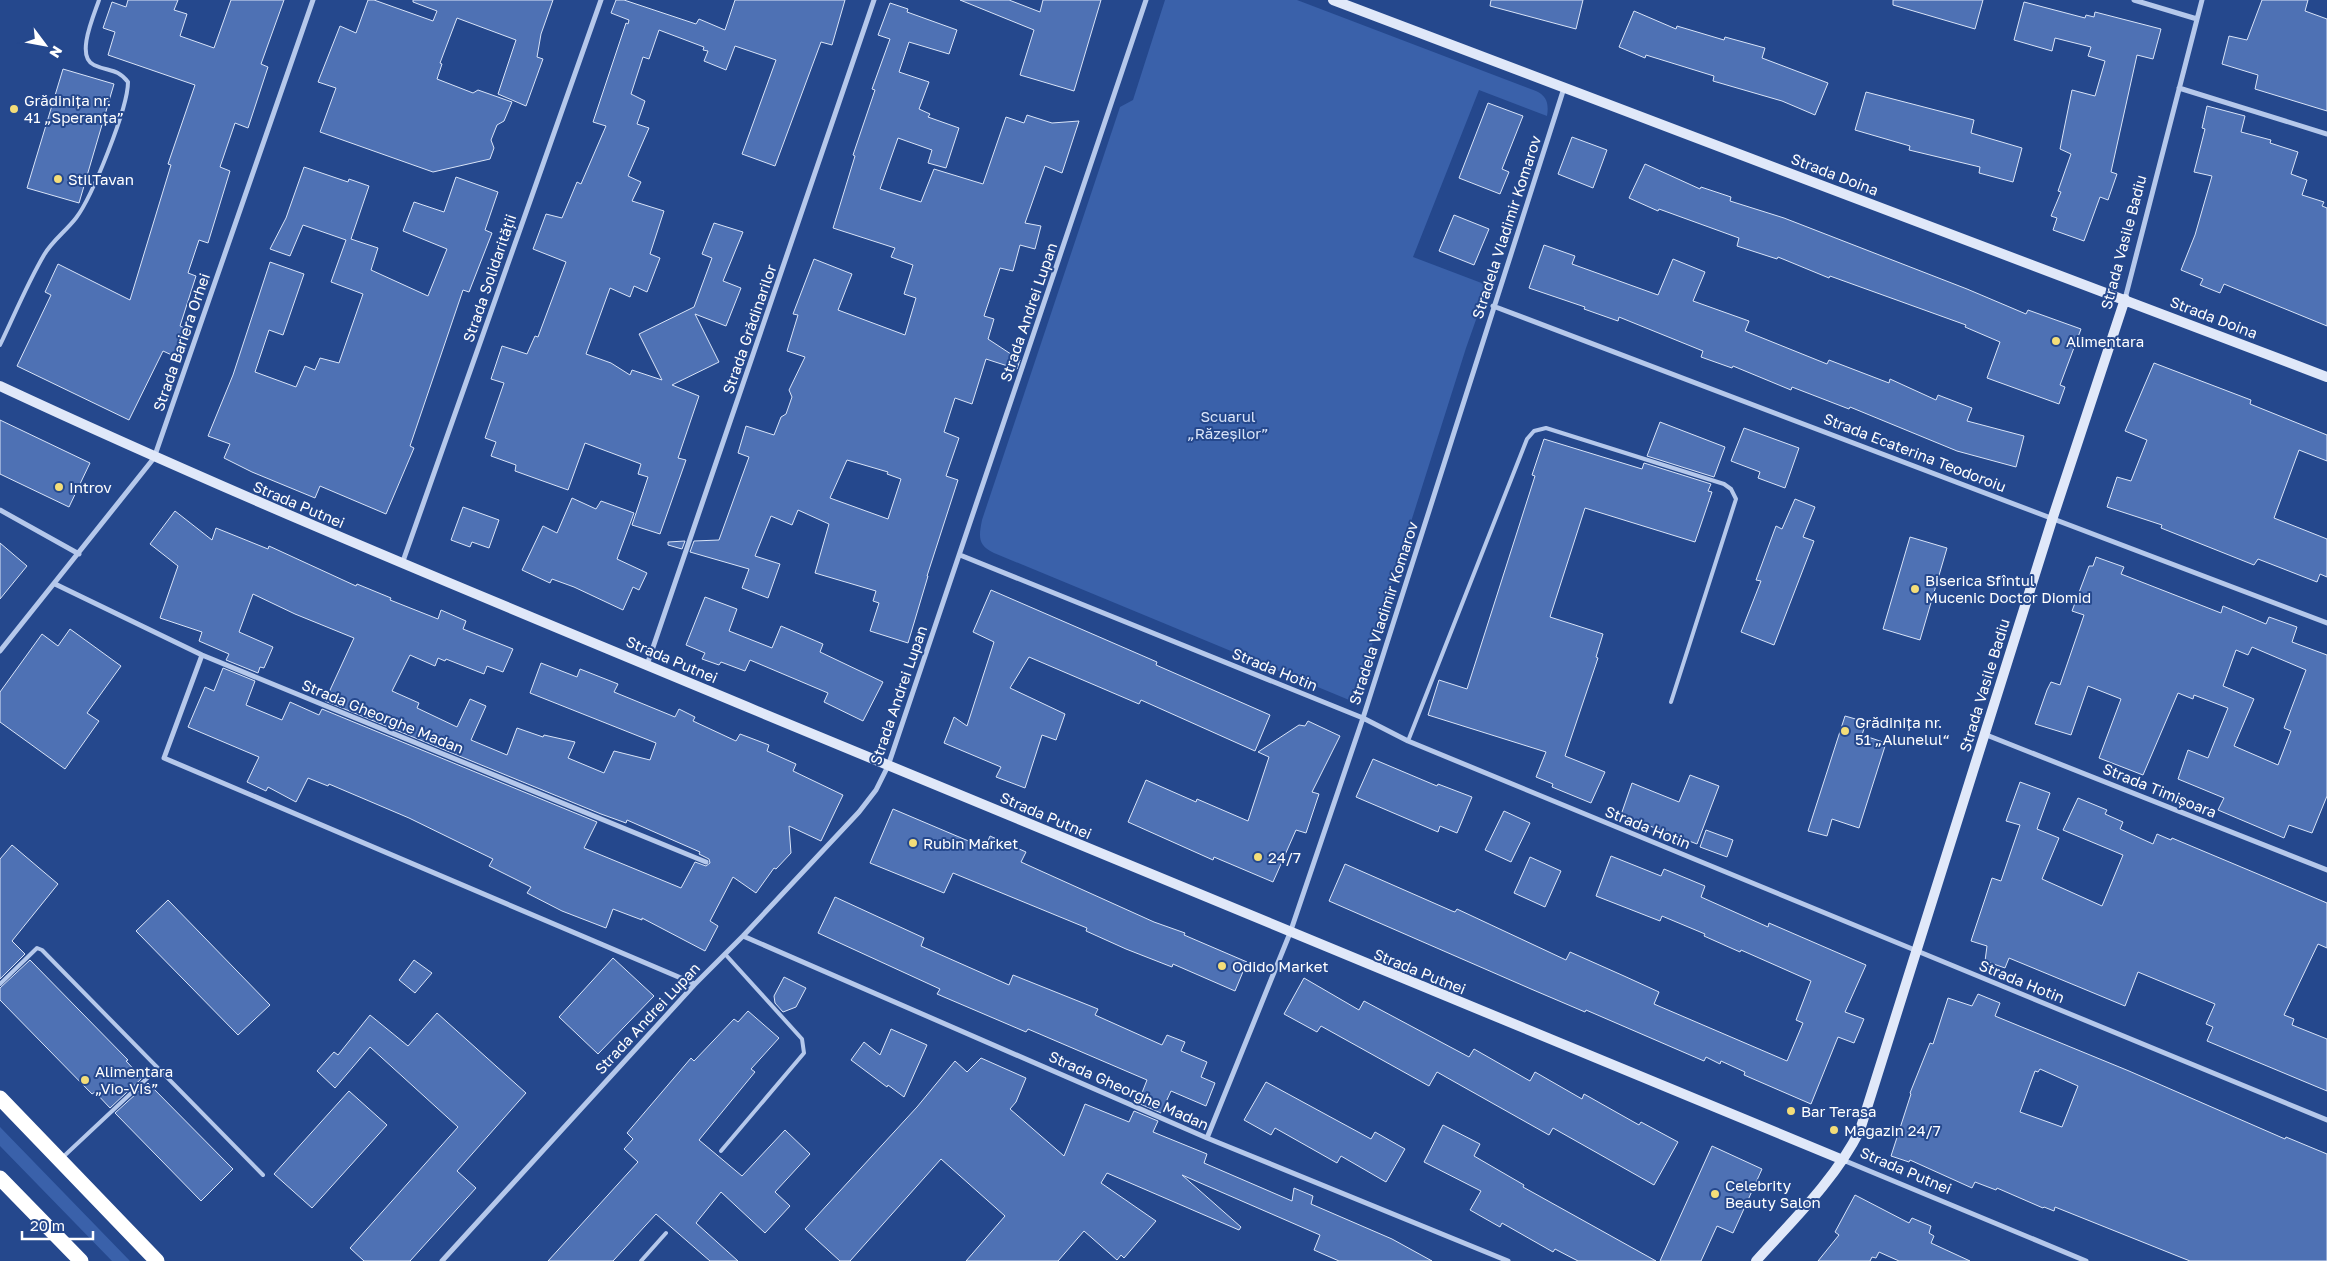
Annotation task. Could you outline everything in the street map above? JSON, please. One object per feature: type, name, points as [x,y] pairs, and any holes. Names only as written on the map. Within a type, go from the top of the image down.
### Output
[{"type":"highway","points":[[0,1098],[157,1261]]},
{"type":"highway","points":[[0,1178],[80,1261]]},
{"type":"street","name":"Strada Bariera Orhei","points":[[0,651],[154,458],[313,0]]},
{"type":"street","name":"Strada Solidarității","points":[[402,564],[601,0]]},
{"type":"street","name":"Strada Grădinarilor","points":[[647,665],[874,0]]},
{"type":"street","name":"Strada Andrei Lupan","points":[[442,1261],[695,984],[743,936],[859,812],[876,790],[888,766],[1146,0]]},
{"type":"street","name":"Strada Doina","points":[[1333,0],[2327,377]]},
{"type":"street","points":[[2134,0],[2197,19]]},
{"type":"street","name":"Strada Vasile Badiu","points":[[1756,1261],[1821,1189],[1843,1160],[1860,1130],[2052,517],[2125,299],[2202,0]]},
{"type":"street","name":"Stradela Vladimir Komarov","points":[[1208,1138],[1290,933],[1363,718],[1564,88]]},
{"type":"street","points":[[2179,88],[2327,134]]},
{"type":"street","name":"Strada Ecaterina Teodoroiu","points":[[1493,306],[2327,623]]},
{"type":"street","name":"Strada Putnei","points":[[0,386],[154,458],[402,564],[2086,1261]]},
{"type":"street","points":[[0,510],[79,554]]},
{"type":"street","name":"Strada Hotin","points":[[960,555],[1363,718],[1408,742],[2327,1120]]},
{"type":"street","name":"Strada Gheorghe Madan","points":[[55,584],[202,655],[706,862]]},
{"type":"street","points":[[202,655],[164,758],[695,984]]},
{"type":"street","name":"Strada Timișoara","points":[[1984,734],[2327,870]]},
{"type":"street","name":"Strada Gheorghe Madan","points":[[743,936],[1208,1138],[1508,1261]]},
{"type":"lane","points":[[0,345],[44,256],[58,236],[76,218],[87,201],[125,102],[128,82],[123,76],[114,70],[93,65],[86,58],[85,49],[99,0]]},
{"type":"lane","points":[[1408,742],[1527,440],[1534,431],[1546,428],[1724,484],[1731,489],[1736,499],[1671,702]]},
{"type":"lane","points":[[0,984],[36,948],[40,949],[263,1175]]},
{"type":"lane","points":[[721,1151],[804,1053],[802,1039],[725,954]]},
{"type":"lane","points":[[60,1160],[158,1068]]},
{"type":"lane","points":[[641,1261],[666,1233]]},
{"type":"green space","name":"Scuarul „Răzeșilor”","points":[[1165,0],[1297,0],[1536,91],[1543,95],[1547,104],[1547,116],[1479,90],[1413,257],[1492,287],[1478,314],[1466,348],[1354,702],[994,553],[985,547],[981,540],[982,520],[1120,107],[1133,100]]},
{"type":"green space","points":[[0,1127],[130,1261],[112,1261],[0,1146]]},
{"type":"building","points":[[128,0],[178,0],[174,10],[187,14],[180,36],[214,48],[231,0],[284,0],[261,64],[268,67],[248,128],[235,123],[220,167],[230,171],[208,243],[199,240],[188,273],[196,276],[180,326],[187,329],[174,356],[163,351],[129,420],[17,366],[51,295],[45,292],[58,264],[130,300],[171,165],[168,164],[195,85],[108,55],[115,32],[103,28],[112,2],[126,7]]},
{"type":"building","points":[[368,0],[374,0],[433,21],[437,11],[413,2],[413,0],[553,0],[541,34],[537,57],[543,59],[526,106],[498,94],[516,40],[457,18],[440,63],[442,64],[437,79],[473,93],[478,90],[512,102],[504,121],[497,125],[491,140],[494,148],[490,159],[433,172],[320,132],[336,88],[318,82],[340,26],[356,33]]},
{"type":"building","points":[[616,0],[624,0],[696,24],[699,19],[725,30],[735,0],[845,0],[832,45],[821,42],[775,166],[742,154],[776,60],[735,46],[726,70],[704,61],[708,51],[703,50],[704,47],[659,30],[649,59],[643,57],[631,94],[645,101],[637,124],[649,128],[628,176],[641,182],[632,201],[664,211],[650,254],[660,258],[647,292],[634,286],[630,297],[610,288],[586,354],[611,363],[630,375],[632,370],[662,380],[639,334],[694,307],[712,258],[702,254],[714,223],[743,232],[723,281],[741,288],[726,326],[695,314],[719,362],[672,385],[699,396],[678,458],[686,460],[660,534],[632,525],[648,477],[638,474],[641,464],[585,443],[568,490],[515,471],[516,465],[491,456],[496,442],[485,438],[504,383],[491,379],[502,346],[527,354],[535,336],[538,337],[566,262],[533,249],[546,214],[562,218],[577,182],[581,184],[606,126],[593,122],[626,23],[628,24],[629,20],[611,13]]},
{"type":"building","points":[[960,0],[1009,0],[1040,12],[1043,0],[1101,0],[1074,91],[1020,75],[1034,30]]},
{"type":"building","points":[[1491,0],[1583,0],[1576,29],[1490,6]]},
{"type":"building","points":[[1893,0],[1983,0],[1975,29],[1893,5]]},
{"type":"building","points":[[2262,0],[2308,0],[2305,11],[2327,19],[2327,111],[2255,89],[2258,75],[2222,64],[2229,36],[2247,40]]},
{"type":"building","points":[[2024,2],[2085,18],[2086,15],[2094,17],[2095,12],[2161,29],[2153,59],[2137,55],[2111,172],[2117,174],[2108,200],[2100,197],[2084,241],[2053,230],[2057,218],[2051,216],[2061,192],[2058,191],[2071,154],[2060,149],[2072,90],[2095,96],[2105,61],[2088,56],[2091,47],[2055,38],[2052,51],[2014,40]]},
{"type":"building","points":[[890,3],[908,9],[907,12],[957,30],[949,54],[909,42],[899,72],[929,82],[919,109],[930,114],[928,117],[959,128],[946,168],[928,163],[932,150],[898,138],[880,189],[921,202],[934,169],[983,184],[1006,117],[1024,123],[1027,115],[1052,123],[1079,121],[1062,173],[1045,166],[1025,223],[1041,226],[1035,249],[1020,245],[1013,271],[1000,268],[984,316],[994,319],[988,339],[1020,360],[1017,369],[986,359],[972,404],[955,398],[944,432],[959,438],[946,476],[958,480],[908,643],[870,631],[879,603],[873,601],[876,591],[815,573],[829,524],[798,510],[792,525],[771,516],[755,556],[780,564],[768,598],[742,588],[749,569],[690,552],[694,541],[719,540],[749,457],[738,453],[746,426],[774,435],[781,417],[786,414],[792,397],[789,390],[805,357],[787,351],[798,315],[793,314],[814,259],[852,274],[838,310],[905,335],[916,298],[904,294],[913,265],[891,257],[895,248],[833,228],[855,156],[853,155],[875,90],[872,89],[890,39],[878,35]],"holes":[[[847,460],[888,472],[887,474],[901,479],[888,519],[830,498]]]},
{"type":"building","points":[[1634,11],[1676,29],[1677,26],[1724,40],[1725,37],[1765,48],[1762,58],[1828,83],[1815,115],[1782,101],[1713,81],[1714,76],[1646,55],[1645,58],[1619,47]]},
{"type":"building","points":[[63,69],[114,84],[79,203],[27,188]]},
{"type":"building","points":[[1866,92],[1974,120],[1971,133],[2022,148],[2013,182],[1979,173],[1980,167],[1909,150],[1910,146],[1855,130]]},
{"type":"building","points":[[1488,103],[1523,116],[1502,169],[1509,172],[1500,194],[1459,178]]},
{"type":"building","points":[[2207,106],[2245,116],[2241,132],[2271,140],[2270,143],[2298,152],[2291,174],[2307,180],[2302,195],[2324,202],[2322,206],[2327,208],[2327,326],[2224,284],[2220,293],[2200,285],[2203,279],[2181,270],[2195,235],[2212,176],[2194,172],[2205,129],[2202,128]]},
{"type":"building","points":[[1572,137],[1607,150],[1593,188],[1558,174]]},
{"type":"building","points":[[1645,164],[1700,189],[1701,187],[1731,197],[1730,201],[1784,218],[2026,314],[2028,310],[2081,329],[2060,385],[2065,387],[2059,404],[1987,378],[2000,342],[1965,327],[1966,325],[1830,276],[1829,278],[1778,257],[1777,259],[1737,246],[1739,238],[1659,209],[1658,211],[1629,198]]},
{"type":"building","points":[[304,167],[348,182],[349,179],[369,186],[351,239],[378,248],[371,270],[428,296],[447,249],[403,231],[414,202],[444,212],[456,177],[498,192],[485,230],[492,233],[469,292],[463,290],[410,446],[414,448],[386,514],[320,486],[315,498],[252,472],[224,458],[230,444],[208,436],[233,375],[270,262],[304,274],[283,335],[269,330],[255,372],[296,387],[305,366],[315,370],[320,358],[339,363],[363,294],[331,282],[346,240],[303,225],[290,256],[270,249],[286,218]]},
{"type":"building","points":[[1454,215],[1489,229],[1474,265],[1439,251]]},
{"type":"building","points":[[1544,245],[1575,256],[1572,264],[1658,295],[1673,259],[1705,272],[1693,301],[1749,321],[1745,331],[1827,364],[1829,360],[1889,383],[1890,379],[1936,400],[1938,395],[1972,408],[1967,421],[2024,436],[2016,467],[1957,451],[1850,407],[1849,409],[1792,387],[1791,390],[1733,366],[1732,368],[1701,357],[1703,351],[1619,317],[1618,321],[1584,309],[1585,307],[1529,288]]},
{"type":"building","points":[[2154,363],[2251,400],[2250,404],[2327,435],[2327,461],[2299,450],[2274,518],[2327,539],[2327,577],[2320,574],[2317,582],[2258,559],[2254,565],[2161,528],[2162,525],[2107,507],[2117,477],[2131,481],[2147,440],[2125,431]]},
{"type":"building","points":[[0,420],[90,463],[69,507],[0,474]]},
{"type":"building","points":[[1660,422],[1725,447],[1714,477],[1647,456]]},
{"type":"building","points":[[1744,428],[1799,448],[1785,488],[1758,478],[1760,472],[1731,461]]},
{"type":"building","points":[[1544,439],[1642,469],[1644,463],[1711,484],[1708,491],[1712,492],[1695,542],[1585,508],[1550,617],[1603,634],[1596,657],[1598,658],[1565,756],[1605,772],[1591,803],[1552,787],[1553,784],[1536,777],[1546,752],[1428,715],[1439,680],[1467,689],[1535,476],[1532,475]]},
{"type":"building","points":[[572,498],[596,509],[601,501],[634,513],[617,559],[647,573],[639,590],[633,587],[623,610],[574,587],[552,579],[550,583],[522,570],[543,526],[557,533]]},
{"type":"building","points":[[1795,499],[1815,507],[1803,537],[1814,541],[1774,645],[1741,632],[1761,581],[1756,580],[1776,526],[1782,529]]},
{"type":"building","points":[[463,507],[499,520],[489,548],[472,542],[470,547],[451,540]]},
{"type":"building","points":[[175,511],[212,540],[216,528],[268,549],[269,546],[356,586],[357,584],[391,598],[390,600],[438,619],[441,610],[466,621],[463,629],[513,649],[503,672],[487,666],[484,674],[446,659],[445,661],[438,658],[435,666],[410,655],[392,691],[419,703],[417,708],[457,727],[470,699],[486,706],[471,740],[507,755],[517,728],[543,737],[544,735],[575,742],[568,758],[604,773],[614,751],[650,760],[656,743],[530,693],[541,663],[577,677],[580,669],[618,684],[614,692],[675,717],[679,709],[695,717],[693,721],[736,741],[740,734],[769,745],[767,751],[796,764],[793,771],[843,795],[821,841],[789,826],[791,853],[776,869],[774,868],[756,893],[733,877],[710,921],[718,926],[705,951],[642,918],[642,920],[613,909],[606,928],[562,911],[527,893],[531,887],[489,866],[493,859],[409,818],[329,784],[328,786],[308,778],[296,802],[268,787],[266,791],[247,782],[259,757],[188,727],[205,687],[214,691],[223,668],[255,681],[246,705],[282,720],[290,702],[319,715],[322,709],[597,822],[584,848],[681,888],[695,862],[706,866],[710,863],[709,859],[699,854],[700,852],[627,820],[626,823],[601,814],[325,701],[354,638],[295,614],[253,594],[239,632],[273,647],[264,668],[260,667],[258,673],[226,660],[229,654],[199,641],[202,632],[160,618],[178,566],[150,544]]},
{"type":"building","name":"Biserica Sfîntul Mucenic Doctor Diomid","points":[[1910,537],[1947,548],[1920,640],[1883,629]]},
{"type":"building","points":[[685,541],[682,549],[668,545],[668,542]]},
{"type":"building","points":[[0,543],[27,566],[0,599]]},
{"type":"building","points":[[2096,557],[2124,567],[2121,574],[2221,613],[2223,606],[2266,624],[2269,617],[2297,627],[2292,642],[2327,655],[2327,796],[2312,833],[2289,825],[2284,838],[2218,810],[2224,798],[2178,779],[2188,750],[2208,758],[2228,708],[2194,695],[2193,699],[2178,693],[2143,775],[2099,758],[2121,699],[2088,686],[2071,735],[2035,724],[2051,682],[2060,685],[2084,615],[2072,611],[2089,566],[2093,566]],"holes":[[[2252,647],[2306,670],[2284,728],[2291,731],[2278,765],[2234,746],[2254,699],[2223,686],[2236,650],[2248,655]]]},
{"type":"building","points":[[991,590],[1157,662],[1156,665],[1270,715],[1255,751],[1141,700],[1139,704],[1029,657],[1010,688],[1065,714],[1056,740],[1042,735],[1025,788],[996,777],[1001,767],[944,743],[954,717],[967,726],[994,642],[973,632]]},
{"type":"building","points":[[705,597],[737,609],[729,631],[772,648],[781,626],[823,644],[820,652],[883,682],[863,721],[824,702],[828,693],[750,660],[745,671],[721,662],[719,665],[702,659],[705,653],[686,645]]},
{"type":"building","points":[[70,629],[121,666],[87,713],[99,721],[65,769],[0,722],[0,692],[42,634],[58,646]]},
{"type":"building","points":[[1845,716],[1866,722],[1862,735],[1886,743],[1859,828],[1832,819],[1827,836],[1808,831]]},
{"type":"building","points":[[1308,721],[1340,736],[1312,792],[1319,794],[1306,833],[1296,830],[1273,882],[1214,857],[1213,860],[1128,822],[1146,780],[1196,802],[1197,799],[1248,821],[1269,757],[1258,752],[1299,725],[1305,726]]},
{"type":"building","points":[[1373,759],[1437,786],[1438,784],[1472,797],[1457,833],[1440,826],[1438,832],[1356,797]]},
{"type":"building","points":[[1690,775],[1719,786],[1697,844],[1621,815],[1632,783],[1679,802]]},
{"type":"building","points":[[2020,782],[2050,793],[2037,829],[2059,838],[2042,879],[2102,906],[2123,855],[2063,830],[2078,798],[2107,810],[2105,814],[2123,822],[2120,829],[2153,844],[2157,834],[2171,840],[2172,838],[2327,903],[2327,948],[2318,944],[2284,1015],[2294,1019],[2292,1025],[2327,1039],[2327,1091],[2207,1041],[2213,1027],[2206,1024],[2215,1004],[2138,972],[2125,1006],[2009,958],[2005,968],[1985,961],[1987,946],[1971,941],[1992,878],[2001,881],[2020,825],[2006,821]]},
{"type":"building","points":[[893,809],[985,848],[990,836],[1026,852],[1021,862],[1247,962],[1235,991],[1173,964],[1172,967],[1126,949],[1086,931],[1087,928],[953,873],[944,893],[870,863]]},
{"type":"building","points":[[1504,811],[1530,823],[1511,862],[1485,850]]},
{"type":"building","points":[[1706,830],[1733,840],[1727,857],[1700,847]]},
{"type":"building","points":[[12,845],[58,884],[12,941],[25,954],[0,979],[0,859]]},
{"type":"building","points":[[1611,856],[1661,876],[1664,869],[1705,886],[1701,897],[1768,927],[1769,923],[1866,965],[1845,1012],[1864,1019],[1854,1043],[1838,1037],[1811,1104],[1744,1075],[1745,1072],[1721,1061],[1720,1064],[1706,1057],[1704,1061],[1586,1010],[1585,1012],[1531,989],[1329,901],[1345,864],[1452,911],[1455,912],[1457,909],[1566,960],[1570,952],[1624,976],[1659,992],[1654,1004],[1787,1061],[1803,1023],[1796,1020],[1811,981],[1741,950],[1740,952],[1704,936],[1705,934],[1662,916],[1660,921],[1596,896]]},
{"type":"building","points":[[1530,857],[1561,871],[1545,907],[1514,893]]},
{"type":"building","points":[[835,897],[924,938],[921,946],[1009,985],[1013,975],[1098,1009],[1095,1015],[1162,1045],[1167,1035],[1185,1042],[1181,1051],[1207,1062],[1201,1077],[1215,1083],[1206,1106],[1171,1091],[1161,1113],[1138,1103],[1147,1080],[1028,1029],[1026,1032],[937,994],[940,989],[818,933]]},
{"type":"building","points":[[168,900],[270,1005],[238,1035],[136,931]]},
{"type":"building","points":[[613,958],[654,996],[598,1054],[559,1017]]},
{"type":"building","points":[[30,960],[128,1060],[126,1061],[142,1078],[110,1108],[95,1092],[92,1094],[0,1000],[0,988]]},
{"type":"building","points":[[414,960],[432,973],[415,993],[399,980]]},
{"type":"building","points":[[784,977],[806,988],[796,1007],[783,1012],[775,1003],[774,996]]},
{"type":"building","points":[[1304,978],[1359,1010],[1364,1001],[1469,1057],[1474,1049],[1530,1081],[1535,1072],[1582,1099],[1584,1094],[1639,1125],[1641,1122],[1678,1142],[1654,1185],[1553,1128],[1549,1135],[1437,1072],[1429,1086],[1321,1026],[1317,1032],[1284,1014]]},
{"type":"building","points":[[1978,994],[2000,1003],[1995,1016],[2129,1071],[2285,1139],[2286,1137],[2327,1154],[2327,1261],[2190,1261],[2055,1207],[2054,1211],[2043,1208],[1997,1188],[1996,1190],[1975,1182],[1972,1188],[1910,1160],[1909,1162],[1891,1156],[1910,1093],[1930,1043],[1933,1044],[1948,998],[1972,1006]],"holes":[[[2040,1069],[2078,1086],[2062,1127],[2020,1112],[2035,1071],[2038,1072]]]},
{"type":"building","points":[[748,1011],[779,1038],[751,1069],[755,1072],[699,1140],[742,1176],[785,1130],[810,1154],[775,1192],[790,1206],[765,1233],[721,1192],[696,1223],[738,1261],[710,1261],[656,1214],[613,1261],[548,1261],[638,1162],[624,1149],[633,1139],[627,1133],[691,1058],[694,1061],[734,1019],[738,1022]]},
{"type":"building","points":[[437,1013],[526,1093],[457,1171],[476,1188],[410,1261],[364,1261],[350,1248],[458,1127],[370,1047],[335,1088],[317,1071],[334,1052],[338,1055],[370,1015],[408,1046]]},
{"type":"building","points":[[891,1029],[927,1045],[904,1097],[888,1085],[887,1087],[851,1060],[864,1042],[880,1055]]},
{"type":"building","points":[[981,1058],[1026,1078],[1016,1102],[1010,1109],[1064,1156],[1085,1104],[1129,1122],[1134,1111],[1158,1121],[1153,1132],[1207,1154],[1204,1163],[1292,1201],[1294,1188],[1313,1196],[1311,1204],[1392,1239],[1432,1261],[1339,1261],[1314,1250],[1320,1235],[1182,1175],[1241,1227],[1239,1230],[1107,1173],[1101,1183],[1156,1221],[1124,1258],[1121,1255],[1117,1260],[1084,1231],[1058,1261],[966,1261],[1005,1216],[941,1159],[850,1261],[840,1261],[805,1229],[917,1107],[955,1061],[967,1072]]},
{"type":"building","points":[[1266,1082],[1371,1139],[1375,1132],[1405,1149],[1386,1182],[1341,1156],[1337,1163],[1275,1128],[1271,1135],[1244,1120]]},
{"type":"building","points":[[148,1083],[233,1169],[201,1201],[115,1113]]},
{"type":"building","points":[[349,1091],[387,1125],[312,1208],[274,1174]]},
{"type":"building","points":[[1443,1125],[1480,1144],[1474,1156],[1524,1185],[1523,1187],[1656,1261],[1578,1261],[1555,1249],[1553,1252],[1502,1223],[1500,1227],[1470,1210],[1481,1191],[1424,1162]]},
{"type":"building","points":[[1712,1146],[1762,1169],[1733,1233],[1717,1226],[1701,1261],[1660,1261]]},
{"type":"building","points":[[1855,1195],[1909,1223],[1912,1218],[1931,1226],[1929,1233],[1934,1236],[1931,1243],[1970,1261],[1899,1261],[1879,1252],[1876,1258],[1872,1257],[1870,1261],[1818,1261],[1839,1235],[1835,1232]]},
{"type":"place","name":"Grădinița nr. 41 „Speranța”","points":[[14,109]]},
{"type":"place","name":"StilTavan","points":[[58,179]]},
{"type":"place","name":"Alimentara","points":[[2056,341]]},
{"type":"place","name":"Introv","points":[[59,487]]},
{"type":"place","name":"Biserica Sfîntul Mucenic Doctor Diomid","points":[[1915,589]]},
{"type":"place","name":"Grădinița nr. 51 „Alunelul“","points":[[1845,731]]},
{"type":"place","name":"Rubin Market","points":[[913,843]]},
{"type":"place","name":"24/7","points":[[1258,857]]},
{"type":"place","name":"Odido Market","points":[[1222,966]]},
{"type":"place","name":"Alimentara „Vio-Vis”","points":[[85,1080]]},
{"type":"place","name":"Bar Terasa","points":[[1791,1111]]},
{"type":"place","name":"Magazin 24/7","points":[[1834,1130]]},
{"type":"place","name":"Celebrity Beauty Salon","points":[[1715,1194]]}]
